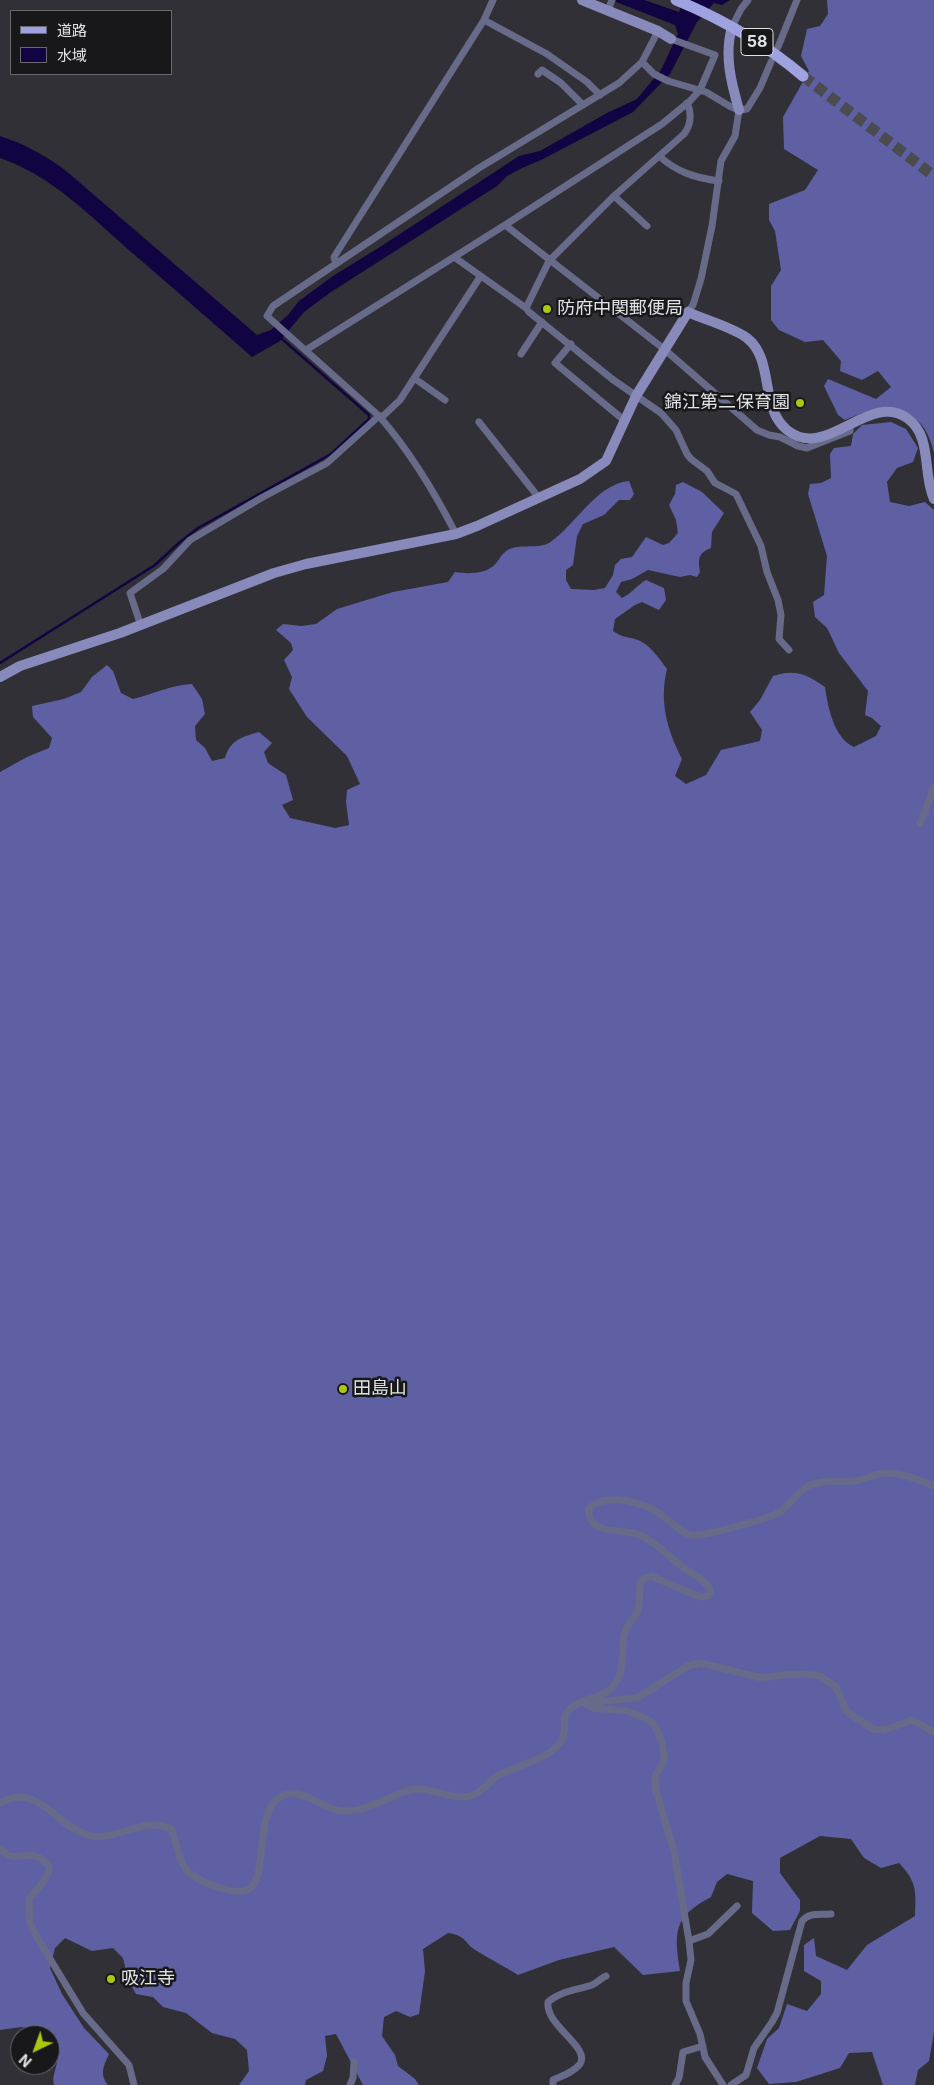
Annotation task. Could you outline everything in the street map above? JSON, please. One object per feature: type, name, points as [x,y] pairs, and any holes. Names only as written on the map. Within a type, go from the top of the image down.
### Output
[{"type":"main road","name":"58","points":[[678,1],[707,14],[765,46],[803,76]]},
{"type":"street","points":[[336,264],[334,257],[484,20],[493,0]]},
{"type":"street","points":[[306,350],[505,226],[662,124],[700,90],[715,56],[671,39],[658,30],[610,6],[582,0]]},
{"type":"street","points":[[0,677],[20,666],[142,626],[274,573],[306,564],[456,534],[580,479],[606,461],[636,396],[693,305],[701,279],[721,161],[734,136],[739,110],[728,67],[728,48],[732,27],[748,0]]},
{"type":"street","points":[[778,47],[797,0]]},
{"type":"street","points":[[484,20],[547,54],[587,82],[600,95]]},
{"type":"street","points":[[456,534],[445,513],[392,431],[379,416],[268,316],[273,306],[479,168],[619,83],[642,62],[658,30]]},
{"type":"street","points":[[642,62],[654,74],[668,81],[700,90],[739,110],[747,109],[760,88],[771,62]]},
{"type":"street","points":[[538,74],[542,70],[555,78],[575,95],[583,105]]},
{"type":"street","points":[[526,308],[549,261],[614,196],[688,128],[690,108],[687,103]]},
{"type":"street","points":[[659,156],[674,168],[690,175],[719,181]]},
{"type":"street","points":[[614,196],[647,226]]},
{"type":"street","points":[[505,226],[664,349],[750,425],[769,435],[780,437],[798,446],[807,448],[850,430],[850,425]]},
{"type":"street","points":[[454,257],[526,308],[612,379],[672,424],[687,454],[707,471],[715,483],[736,494],[761,546],[781,615],[779,639],[789,650]]},
{"type":"street","points":[[142,626],[130,593],[163,569],[190,540],[263,497],[327,463],[379,416],[383,416],[400,400],[480,277]]},
{"type":"street","points":[[688,312],[739,334],[754,346],[759,355],[774,412],[780,423],[788,431],[801,437],[816,438],[883,412],[897,413],[909,419],[918,430],[923,441],[928,488],[934,499]]},
{"type":"street","points":[[521,354],[542,322]]},
{"type":"street","points":[[571,344],[555,363],[626,421]]},
{"type":"street","points":[[414,378],[445,400]]},
{"type":"street","points":[[479,422],[539,498]]},
{"type":"street","points":[[920,824],[934,787]]},
{"type":"street","points":[[583,1703],[586,1699],[596,1697],[607,1691],[616,1683],[621,1673],[625,1632],[637,1613],[640,1603],[640,1583],[644,1578],[651,1576],[701,1597],[708,1596],[711,1592],[709,1586],[702,1579],[686,1570],[642,1535],[630,1531],[614,1532],[604,1530],[594,1524],[589,1516],[589,1508],[596,1502],[610,1500],[636,1503],[659,1513],[684,1533],[698,1536],[766,1518],[779,1512],[791,1503],[807,1487],[822,1482],[857,1481],[880,1474],[910,1476],[934,1486]]},
{"type":"street","points":[[0,1803],[18,1796],[28,1797],[78,1831],[93,1836],[108,1835],[142,1826],[164,1826],[171,1829],[181,1861],[185,1869],[193,1876],[222,1889],[246,1890],[253,1886],[257,1876],[268,1811],[276,1799],[283,1795],[302,1795],[339,1811],[348,1812],[417,1789],[472,1796],[496,1777],[532,1763],[562,1741],[564,1719],[572,1707],[583,1703],[637,1698],[688,1666],[700,1663],[762,1678],[806,1674],[820,1676],[836,1687],[847,1712],[873,1729],[884,1730],[912,1720],[934,1732]]},
{"type":"street","points":[[583,1703],[593,1708],[628,1711],[650,1720],[655,1726],[662,1742],[664,1758],[663,1764],[656,1774],[656,1791],[674,1851],[689,1941],[690,1960],[686,1983],[686,2001],[703,2046],[705,2057],[723,2085]]},
{"type":"street","points":[[0,1849],[7,1855],[15,1858],[27,1854],[36,1855],[49,1866],[46,1878],[29,1899],[30,1923],[83,2013],[129,2064],[134,2085]]},
{"type":"street","points":[[689,1941],[708,1934],[737,1906]]},
{"type":"street","points":[[731,2085],[746,2075],[754,2048],[777,2013],[802,1921],[806,1916],[810,1915],[831,1914]]},
{"type":"street","points":[[554,2085],[554,2080],[578,2066],[581,2062],[581,2056],[575,2044],[554,2023],[547,2006],[548,2002],[552,1998],[580,1987],[591,1985],[606,1976]]},
{"type":"street","points":[[675,2085],[679,2078],[683,2052],[703,2046]]},
{"type":"street","points":[[350,2085],[353,2078],[354,2062]]},
{"type":"shaded area","points":[[827,0],[934,0],[934,453],[929,436],[921,424],[912,416],[900,411],[888,409],[874,410],[845,420],[838,415],[824,386],[828,379],[876,399],[891,387],[878,371],[862,380],[840,371],[841,361],[823,340],[805,342],[779,330],[771,320],[771,286],[781,270],[775,231],[769,220],[769,204],[805,190],[818,170],[784,149],[783,117],[809,71],[801,56],[807,29],[820,26],[828,14]]},
{"type":"shaded area","points":[[891,422],[906,429],[918,448],[913,462],[897,468],[887,482],[890,502],[909,506],[925,502],[934,510],[934,2032],[929,2061],[918,2070],[915,2085],[883,2085],[872,2052],[849,2053],[840,2068],[796,2082],[769,2084],[757,2068],[767,2039],[779,2028],[787,2004],[807,2011],[821,1994],[821,1981],[804,1971],[804,1945],[814,1938],[816,1956],[847,1970],[867,1945],[915,1916],[914,1887],[909,1876],[899,1863],[881,1868],[864,1858],[851,1839],[820,1836],[780,1858],[780,1873],[800,1900],[800,1911],[790,1930],[773,1931],[752,1913],[753,1881],[727,1874],[717,1882],[711,1897],[689,1912],[679,1927],[677,1946],[680,1971],[643,1975],[614,1947],[559,1960],[518,1975],[482,1954],[459,1936],[448,1933],[423,1949],[425,1971],[419,2014],[410,2017],[396,2011],[384,2017],[382,2036],[395,2055],[398,2066],[415,2079],[419,2085],[363,2085],[336,2034],[325,2036],[327,2056],[323,2071],[306,2080],[305,2085],[239,2085],[249,2071],[247,2050],[235,2039],[212,2033],[186,2013],[163,2007],[153,1997],[136,1994],[129,1982],[123,1958],[113,1948],[92,1951],[65,1938],[55,1948],[50,1968],[62,1994],[84,2028],[109,2054],[103,2073],[108,2085],[54,2085],[54,2075],[60,2075],[60,2025],[10,2025],[10,2029],[0,2030],[0,772],[27,757],[49,748],[52,738],[33,717],[32,706],[64,699],[81,692],[92,677],[107,665],[113,671],[121,693],[133,699],[170,688],[192,684],[202,699],[205,714],[195,726],[196,740],[205,748],[212,761],[225,758],[233,743],[259,732],[272,743],[264,752],[268,763],[286,775],[293,800],[282,805],[290,818],[335,828],[349,825],[346,802],[347,790],[360,784],[347,756],[307,717],[289,689],[292,677],[284,660],[293,650],[291,643],[276,630],[283,624],[301,626],[316,624],[337,609],[393,592],[448,582],[455,572],[474,573],[484,571],[492,567],[510,549],[549,543],[559,536],[596,497],[617,484],[629,481],[634,494],[630,500],[619,500],[604,515],[583,524],[577,536],[573,565],[566,570],[566,580],[571,589],[594,590],[605,588],[613,575],[615,565],[621,559],[632,557],[646,537],[663,545],[669,543],[678,533],[676,520],[669,505],[675,494],[676,485],[683,482],[702,492],[724,513],[712,532],[711,548],[701,554],[700,572],[697,577],[690,575],[680,577],[648,570],[632,579],[621,582],[616,592],[622,598],[646,580],[664,588],[666,600],[659,610],[642,602],[635,605],[615,619],[613,631],[645,644],[667,669],[664,704],[672,737],[682,759],[675,776],[686,784],[706,775],[721,750],[760,741],[762,730],[750,712],[760,700],[773,676],[781,674],[800,674],[825,687],[830,713],[837,730],[847,743],[854,747],[876,736],[881,726],[865,715],[868,691],[839,653],[827,628],[815,617],[813,602],[824,595],[827,556],[808,494],[810,484],[821,483],[831,478],[830,454],[834,448],[851,446],[853,434],[862,425]]},
{"type":"water","points":[[611,0],[644,0],[679,12],[684,0],[730,0],[722,5],[714,3],[697,22],[670,74],[633,112],[507,176],[497,186],[331,292],[304,312],[280,341],[252,357],[69,198],[19,165],[0,158],[0,136],[26,146],[65,170],[257,335],[271,330],[288,315],[299,301],[333,276],[519,156],[540,151],[607,113],[637,99],[661,70],[678,34],[675,25]]},
{"type":"waterway","points":[[0,663],[155,565],[198,528],[331,454],[369,419],[369,415],[282,339]]},
{"type":"tunnel","points":[[803,76],[934,176]]},
{"type":"place","name":"防府中関郵便局","points":[[547,309]]},
{"type":"place","name":"錦江第二保育園","points":[[800,403]]},
{"type":"place","name":"田島山","points":[[343,1389]]},
{"type":"place","name":"吸江寺","points":[[111,1979]]}]
